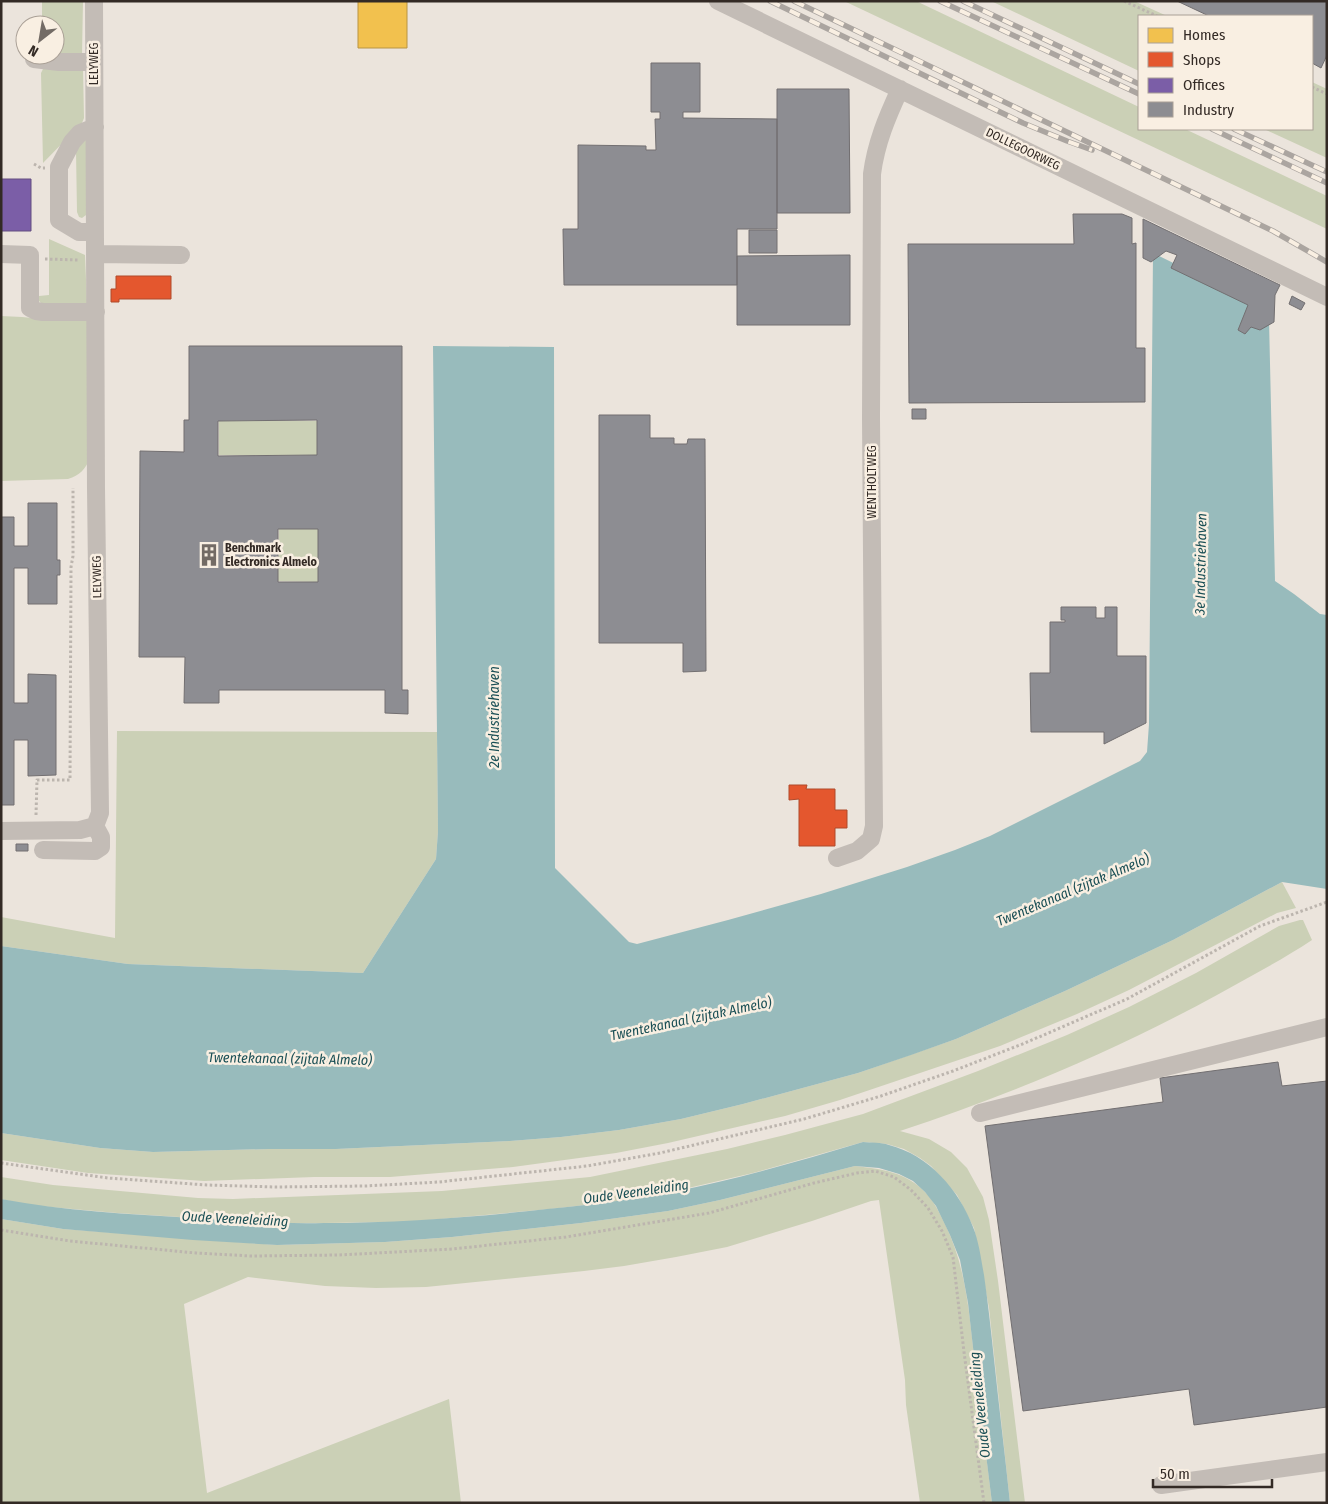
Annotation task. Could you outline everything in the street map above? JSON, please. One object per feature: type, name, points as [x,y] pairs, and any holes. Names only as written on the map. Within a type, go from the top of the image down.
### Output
[{"type":"street","name":"LELYWEG","points":[[94,1],[100,813],[95,826]]},
{"type":"street","name":"DOLLEGOORWEG","points":[[718,1],[1327,297]]},
{"type":"street","points":[[65,62],[94,62]]},
{"type":"street","name":"WENTHOLTWEG","points":[[837,858],[857,851],[871,839],[874,826],[871,428],[872,174],[880,135],[900,89]]},
{"type":"street","points":[[95,127],[80,133],[72,142],[59,167],[59,220],[79,232],[95,232]]},
{"type":"street","points":[[1,254],[30,254],[30,308],[43,312],[96,312]]},
{"type":"street","points":[[95,257],[181,255]]},
{"type":"street","points":[[1,831],[80,830],[95,826],[101,837],[101,847],[95,851],[43,850]]},
{"type":"street","points":[[980,1113],[1327,1028]]},
{"type":"street","points":[[1161,1485],[1327,1462]]},
{"type":"path","points":[[1124,1],[1155,15]]},
{"type":"path","points":[[1313,87],[1327,94]]},
{"type":"path","points":[[30,259],[95,257]]},
{"type":"path","points":[[36,831],[37,780],[70,780],[70,567],[73,556],[73,488]]},
{"type":"path","points":[[1,1163],[108,1178],[197,1184],[276,1187],[365,1186],[440,1182],[587,1166],[660,1153],[804,1119],[881,1096],[953,1071],[1119,1003],[1260,926],[1327,902]]},
{"type":"path","points":[[1,1230],[80,1242],[250,1256],[339,1255],[452,1249],[566,1237],[709,1213],[823,1181],[856,1173],[875,1171],[894,1177],[911,1190],[928,1208],[942,1231],[953,1257],[984,1503]]},
{"type":"green space","points":[[42,1],[83,1],[82,55],[65,55],[65,15],[42,15]]},
{"type":"green space","points":[[844,1],[916,1],[1138,107],[1138,130],[1187,130],[1327,196],[1327,229]]},
{"type":"green space","points":[[991,1],[1134,1],[1165,15],[1138,15],[1138,71]]},
{"type":"green space","points":[[43,69],[83,69],[84,118],[82,123],[43,163],[41,73]]},
{"type":"green space","points":[[1313,82],[1327,89],[1327,158],[1266,130],[1313,130]]},
{"type":"green space","points":[[88,138],[89,209],[82,218],[79,217],[77,212],[76,151],[80,141]]},
{"type":"green space","points":[[49,239],[85,255],[87,303],[83,305],[42,304],[39,301],[39,296],[49,295]]},
{"type":"green space","points":[[1,316],[52,320],[86,318],[90,325],[90,458],[82,472],[68,479],[1,481]]},
{"type":"green space","points":[[219,421],[317,421],[317,455],[219,455]]},
{"type":"green space","points":[[279,529],[318,529],[318,582],[278,581]]},
{"type":"green space","points":[[117,731],[437,732],[438,831],[436,859],[363,973],[128,964],[1,946],[1,917],[115,938]]},
{"type":"green space","points":[[1282,882],[1296,908],[1277,913],[1129,990],[1077,1014],[1000,1046],[840,1100],[785,1116],[668,1143],[616,1153],[513,1167],[390,1177],[314,1177],[204,1181],[88,1173],[1,1160],[1,1133],[100,1148],[153,1152],[336,1149],[561,1137],[619,1130],[681,1119],[858,1073],[956,1039],[1065,991],[1173,940]]},
{"type":"green space","points":[[1303,920],[1312,940],[1217,995],[1101,1053],[1062,1070],[1022,1087],[900,1131],[929,1139],[951,1152],[967,1168],[983,1197],[989,1220],[998,1281],[1025,1503],[1010,1503],[989,1308],[974,1228],[957,1195],[931,1166],[904,1149],[887,1144],[863,1142],[753,1173],[671,1192],[612,1202],[407,1222],[271,1223],[117,1213],[28,1205],[1,1199],[1,1177],[53,1185],[198,1198],[233,1199],[442,1191],[590,1177],[727,1149],[863,1114],[978,1071],[1067,1035],[1129,1007],[1196,973],[1279,926]]},
{"type":"green space","points":[[855,1166],[893,1173],[918,1185],[934,1203],[953,1242],[959,1260],[970,1317],[992,1503],[920,1503],[906,1405],[905,1380],[879,1200],[727,1247],[624,1266],[426,1287],[325,1286],[248,1277],[184,1304],[207,1493],[449,1399],[461,1503],[1,1503],[1,1219],[63,1229],[277,1245],[385,1242],[581,1223],[668,1211]]},
{"type":"water","points":[[1153,253],[1265,308],[1269,320],[1275,581],[1320,614],[1327,615],[1327,889],[1282,882],[1173,940],[1065,991],[956,1039],[858,1073],[681,1119],[619,1130],[561,1137],[336,1149],[153,1152],[100,1148],[1,1133],[1,946],[128,964],[363,973],[436,859],[438,831],[433,346],[554,347],[555,868],[629,942],[637,944],[821,894],[955,850],[990,836],[1140,761],[1147,752],[1149,724]]},
{"type":"water","name":"Oude Veeneleiding","points":[[863,1142],[883,1143],[904,1150],[929,1166],[951,1187],[960,1200],[973,1227],[980,1251],[991,1328],[1010,1503],[992,1503],[968,1303],[960,1260],[936,1206],[925,1192],[913,1181],[899,1174],[879,1168],[855,1166],[668,1211],[581,1223],[385,1242],[277,1245],[193,1240],[63,1229],[1,1219],[1,1199],[97,1212],[275,1223],[376,1222],[478,1216],[601,1203],[672,1192],[768,1169]]},
{"type":"building: Homes","points":[[358,1],[407,1],[407,48],[358,48]]},
{"type":"building: Shops","points":[[116,276],[171,276],[171,299],[119,299],[119,302],[111,302],[111,289],[116,289]]},
{"type":"building: Shops","points":[[789,785],[807,785],[806,789],[835,789],[835,810],[847,810],[847,828],[835,828],[835,846],[799,846],[799,799],[789,800]]},
{"type":"building: Offices","points":[[1,179],[31,179],[31,231],[1,231]]},
{"type":"building: Industry","points":[[1177,1],[1327,1],[1327,55],[1321,68],[1313,64],[1313,15],[1207,15]]},
{"type":"building: Industry","points":[[651,63],[700,63],[700,112],[683,112],[683,118],[777,119],[777,229],[737,229],[737,285],[564,285],[563,229],[578,229],[578,145],[646,146],[646,150],[656,150],[655,119],[660,119],[660,112],[651,112]]},
{"type":"building: Industry","points":[[777,89],[849,89],[850,213],[777,213]]},
{"type":"building: Industry","points":[[1073,214],[1122,214],[1132,218],[1132,244],[1136,243],[1136,348],[1145,348],[1145,402],[909,403],[908,244],[1074,244]]},
{"type":"building: Industry","points":[[1143,219],[1280,285],[1275,295],[1274,322],[1260,330],[1251,327],[1245,334],[1238,330],[1248,305],[1171,268],[1177,255],[1166,251],[1151,262],[1143,258]]},
{"type":"building: Industry","points":[[749,230],[777,230],[777,253],[749,253]]},
{"type":"building: Industry","points":[[850,255],[850,325],[737,325],[737,256]]},
{"type":"building: Industry","points":[[1292,296],[1305,303],[1301,310],[1289,304]]},
{"type":"building: Industry","name":"Benchmark Electronics Almelo","points":[[189,346],[402,346],[402,690],[408,690],[408,714],[385,713],[385,690],[219,690],[219,703],[184,703],[185,657],[139,657],[140,451],[184,452],[184,420],[189,420]],"holes":[[[317,420],[317,455],[218,456],[218,421]],[[278,529],[318,529],[318,582],[278,582]]]},
{"type":"building: Industry","points":[[912,409],[926,409],[926,419],[912,419]]},
{"type":"building: Industry","points":[[599,415],[650,415],[650,438],[674,438],[674,444],[687,444],[688,439],[705,439],[706,671],[683,672],[683,643],[599,643]]},
{"type":"building: Industry","points":[[28,503],[57,503],[57,560],[60,560],[60,575],[57,575],[57,604],[28,604],[28,568],[14,568],[14,703],[28,703],[28,674],[56,675],[56,775],[28,776],[28,740],[14,740],[14,805],[1,805],[1,517],[14,517],[14,546],[28,546]]},
{"type":"building: Industry","points":[[1061,607],[1096,607],[1096,618],[1105,618],[1105,607],[1117,607],[1117,656],[1146,656],[1146,723],[1104,744],[1104,732],[1031,732],[1030,673],[1050,673],[1050,622],[1065,622],[1065,620],[1061,620]]},
{"type":"building: Industry","points":[[16,844],[28,844],[28,851],[16,851]]},
{"type":"building: Industry","points":[[1278,1062],[1282,1086],[1327,1081],[1327,1407],[1194,1425],[1189,1389],[1023,1411],[985,1126],[1163,1102],[1160,1078]]},
{"type":"railway","points":[[770,1],[1023,123],[1092,150]]},
{"type":"railway","points":[[794,1],[1273,231],[1327,262]]},
{"type":"railway","points":[[940,1],[1138,94]]},
{"type":"railway","points":[[963,1],[1138,84]]},
{"type":"railway","points":[[1214,130],[1327,183]]},
{"type":"railway","points":[[1236,130],[1327,172]]},
{"type":"place","name":"Benchmark Electronics Almelo","points":[[209,555]]},
{"type":"water label","name":"3e Industriehaven","points":[[1201,564]]},
{"type":"water label","name":"2e Industriehaven","points":[[494,717]]},
{"type":"water label","name":"Twentekanaal (zijtak Almelo)","points":[[1073,890]]},
{"type":"water label","name":"Twentekanaal (zijtak Almelo)","points":[[691,1019]]},
{"type":"water label","name":"Twentekanaal (zijtak Almelo)","points":[[290,1059]]}]
